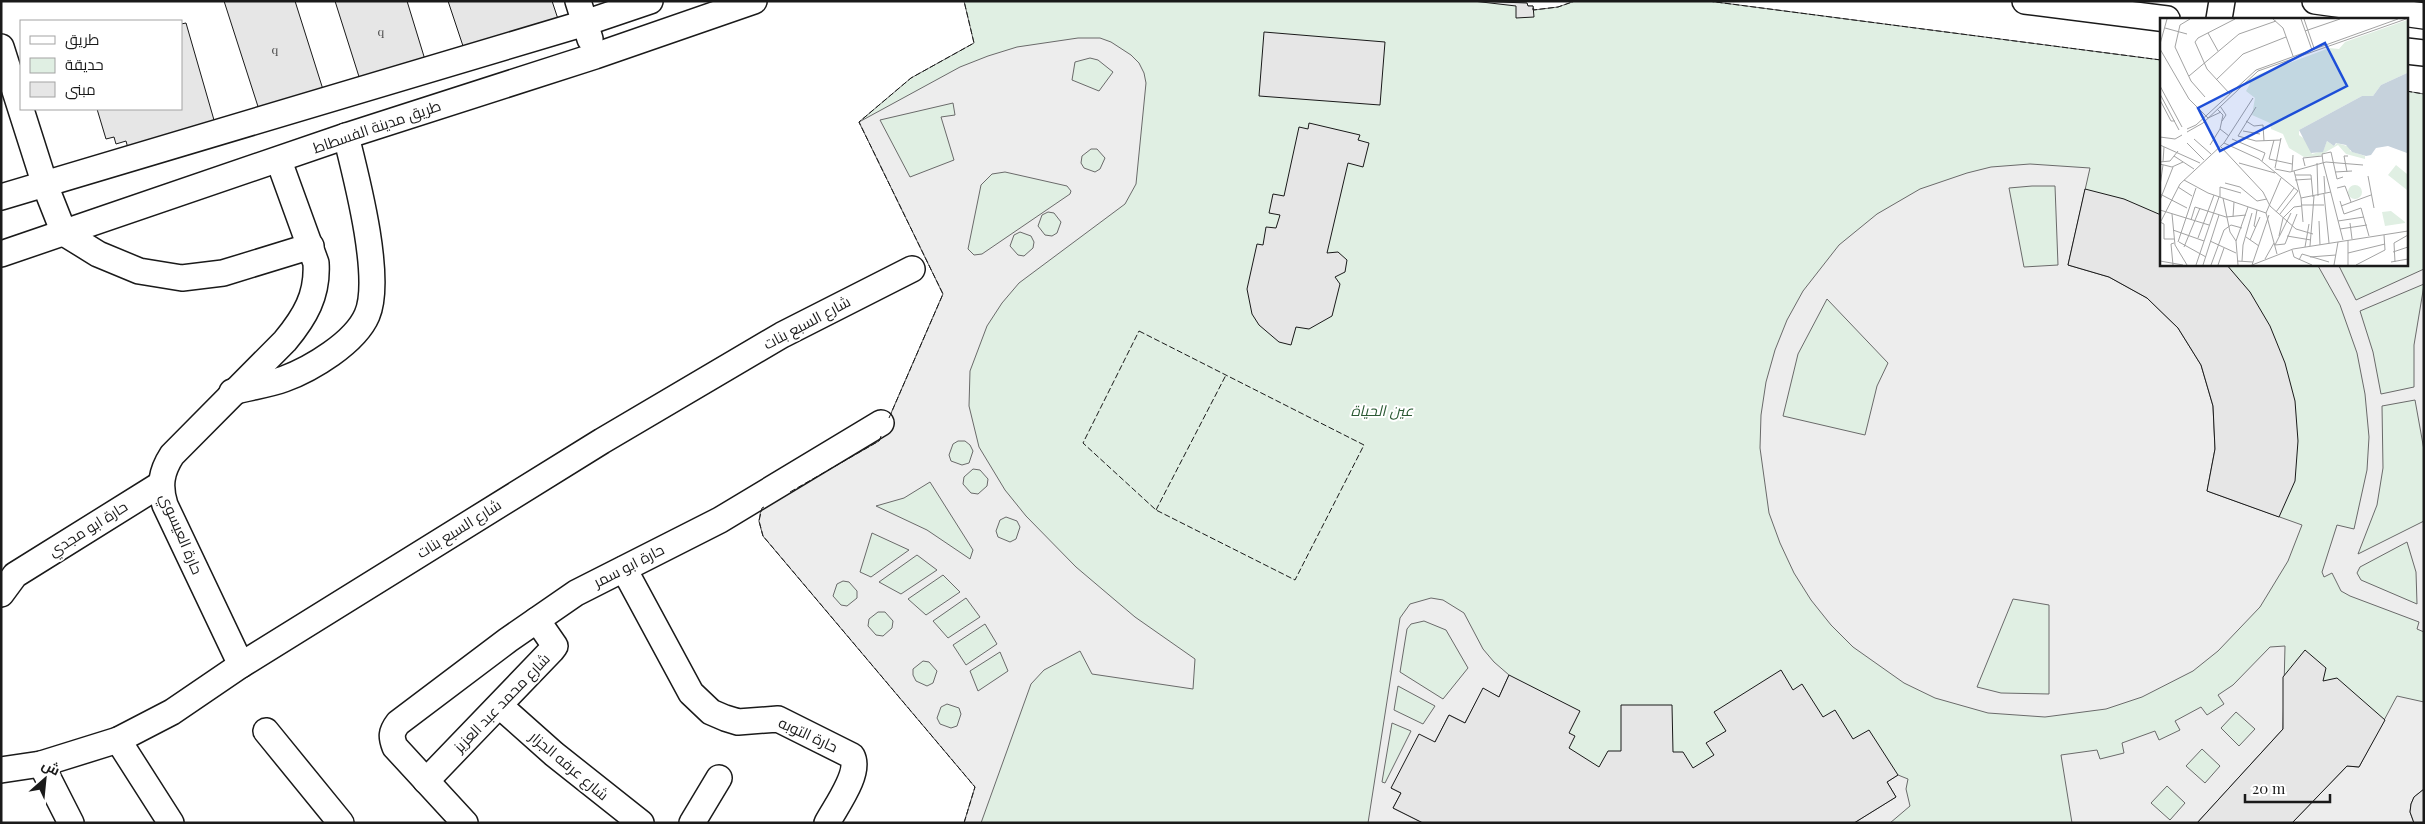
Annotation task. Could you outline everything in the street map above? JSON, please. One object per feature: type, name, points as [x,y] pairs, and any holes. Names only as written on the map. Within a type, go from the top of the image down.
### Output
[{"type":"street","points":[[1,197],[45,185],[581,12],[650,1]]},
{"type":"street","name":"طريق مدينة الفسطاط","points":[[1,254],[279,161],[346,136],[595,56],[754,1]]},
{"type":"street","points":[[2025,1],[2160,18]]},
{"type":"street","points":[[2167,18],[2170,1]]},
{"type":"street","points":[[2219,18],[2222,1]]},
{"type":"street","points":[[2315,1],[2424,16]]},
{"type":"street","points":[[581,12],[595,56]]},
{"type":"street","points":[[1,47],[20,107]]},
{"type":"street","points":[[2408,51],[2424,53]]},
{"type":"street","points":[[21,110],[45,185],[64,233],[98,254],[139,271],[182,278],[223,273],[311,246]]},
{"type":"street","points":[[232,392],[284,379],[334,352],[358,329],[367,315],[371,299],[369,254],[364,213],[346,136]]},
{"type":"street","name":"حارة العيسوي","points":[[241,665],[165,505],[161,484],[164,469],[172,455],[232,392],[285,341],[300,322],[310,304],[317,279],[316,263],[279,161]]},
{"type":"street","name":"شارع السبع بنات","points":[[1,770],[41,764],[118,740],[172,712],[241,665],[602,441],[782,335],[912,269]]},
{"type":"street","name":"حارة ابو سمر","points":[[426,782],[395,747],[392,738],[392,730],[407,715],[576,593],[720,520],[880,423]]},
{"type":"street","name":"حارة ابو مجدي","points":[[6,581],[161,484]]},
{"type":"street","name":"حارة التوبه","points":[[624,569],[691,693],[700,704],[712,712],[738,722],[778,719],[852,756],[855,768],[828,823]]},
{"type":"street","name":"شارع محمد عبد العزيز","points":[[426,782],[555,646],[537,620]]},
{"type":"street","name":"شارع عرفه الجزار","points":[[500,706],[554,754],[641,823]]},
{"type":"street","points":[[266,731],[341,823]]},
{"type":"street","points":[[118,740],[170,823]]},
{"type":"street","points":[[41,764],[72,823]]},
{"type":"street","points":[[692,823],[719,778]]},
{"type":"street","points":[[426,782],[465,823]]},
{"type":"green space","name":"عين الحياة","points":[[964,1],[1485,1],[1527,3],[1528,6],[1533,6],[1534,10],[1558,7],[1575,1],[1708,1],[2160,60],[2160,265],[2408,265],[2408,91],[2424,94],[2424,823],[964,823],[975,787],[763,536],[759,521],[762,508],[879,441],[943,294],[859,122],[911,78],[974,43]]},
{"type":"shaded area","points":[[1078,38],[1100,38],[1111,42],[1131,55],[1139,63],[1146,83],[1136,184],[1125,204],[1019,283],[1002,303],[987,326],[970,371],[969,406],[979,447],[1005,490],[1026,516],[1076,567],[1135,617],[1195,659],[1193,689],[1092,674],[1080,651],[1044,670],[1031,684],[981,823],[964,823],[975,787],[763,536],[759,521],[762,508],[879,441],[943,294],[859,122],[960,67],[1017,47]],"holes":[[[1090,58],[1098,60],[1113,72],[1099,91],[1072,80],[1075,62]],[[953,103],[955,115],[941,117],[954,160],[910,177],[880,120]],[[1091,149],[1097,149],[1105,158],[1100,169],[1095,172],[1084,168],[1081,163],[1082,156]],[[1005,172],[1067,186],[1071,191],[1070,194],[982,254],[974,255],[968,249],[981,185],[992,174]],[[1048,212],[1054,213],[1061,222],[1057,233],[1052,236],[1045,235],[1038,226],[1042,215]],[[1020,232],[1031,236],[1034,242],[1033,248],[1024,256],[1018,255],[1010,246],[1014,235]],[[958,441],[965,441],[970,445],[973,451],[969,463],[962,465],[951,461],[949,455],[953,444]],[[973,469],[980,470],[988,479],[987,486],[978,494],[971,493],[963,484],[964,477]],[[930,482],[973,550],[970,559],[927,530],[876,506],[904,498]],[[1006,517],[1017,521],[1020,527],[1016,539],[1010,542],[998,537],[996,531],[1000,520]],[[872,533],[909,550],[871,577],[860,572]],[[917,555],[937,570],[901,594],[879,582]],[[943,575],[960,592],[926,615],[908,599]],[[843,581],[849,582],[857,591],[857,598],[847,606],[841,605],[833,596],[837,584]],[[966,598],[980,617],[948,638],[933,621]],[[878,612],[885,612],[893,621],[892,628],[883,636],[876,635],[868,626],[869,619]],[[985,624],[997,644],[966,665],[953,645]],[[1000,652],[1008,671],[978,691],[970,671]],[[923,661],[929,662],[937,671],[933,683],[927,686],[916,681],[913,675],[913,669]],[[947,704],[959,708],[961,714],[957,726],[951,728],[940,724],[937,718],[941,707]]]},
{"type":"shaded area","points":[[2030,164],[2090,168],[2068,265],[2109,277],[2147,298],[2178,328],[2201,365],[2213,406],[2215,449],[2207,491],[2302,525],[2288,561],[2260,607],[2218,651],[2193,671],[2142,697],[2106,709],[2045,717],[1988,713],[1935,698],[1904,683],[1853,647],[1831,625],[1811,600],[1794,573],[1769,513],[1760,448],[1761,415],[1766,382],[1775,350],[1787,320],[1803,291],[1839,245],[1877,214],[1920,189],[1991,167]],"holes":[[[2055,186],[2058,265],[2024,267],[2009,188]],[[1827,299],[1888,363],[1877,386],[1865,435],[1783,416],[1798,354]],[[2013,599],[2049,605],[2049,694],[2001,693],[1977,687]]]},
{"type":"shaded area","points":[[2318,265],[2338,265],[2356,300],[2424,269],[2424,284],[2360,311],[2373,352],[2381,394],[2414,387],[2414,345],[2424,285],[2424,450],[2415,400],[2382,406],[2383,468],[2377,505],[2358,554],[2424,521],[2424,632],[2417,629],[2419,622],[2341,591],[2332,573],[2324,577],[2322,572],[2337,525],[2354,529],[2367,470],[2369,437],[2365,394],[2357,353],[2340,305]],"holes":[[[2407,542],[2416,572],[2417,604],[2361,580],[2357,573],[2360,567]]]},
{"type":"shaded area","points":[[1431,598],[1443,600],[1464,613],[1483,649],[1509,675],[1499,697],[1483,689],[1465,723],[1449,715],[1435,742],[1391,788],[1401,793],[1393,808],[1423,823],[1368,823],[1400,618],[1410,604]],"holes":[[[1424,621],[1446,630],[1468,668],[1443,699],[1400,672],[1407,629],[1411,624]],[[1398,686],[1435,706],[1423,724],[1394,710]],[[1392,723],[1411,731],[1385,783],[1382,782]]]},
{"type":"shaded area","points":[[2285,646],[2283,729],[2197,823],[2072,823],[2061,755],[2097,750],[2100,759],[2124,753],[2122,743],[2155,731],[2159,740],[2180,730],[2175,721],[2201,707],[2207,715],[2224,704],[2218,695],[2233,685],[2270,647]],"holes":[[[2236,712],[2255,729],[2239,746],[2221,728]],[[2202,749],[2220,766],[2205,783],[2186,766]],[[2167,786],[2185,803],[2170,820],[2151,803]]]},
{"type":"shaded area","points":[[2397,696],[2424,702],[2424,789],[2414,797],[2411,804],[2410,812],[2414,823],[2292,823],[2347,766],[2359,767]]},
{"type":"shaded area","points":[[1898,775],[1908,779],[1906,789],[1910,806],[1890,823],[1854,823],[1896,797],[1887,782]]},
{"type":"building","points":[[224,1],[295,1],[326,99],[262,119]]},
{"type":"building","points":[[335,1],[407,1],[426,63],[361,83]]},
{"type":"building","points":[[448,1],[552,1],[558,19],[464,49]]},
{"type":"building","points":[[1473,1],[1527,3],[1528,6],[1533,6],[1534,17],[1516,18],[1516,6]]},
{"type":"building","points":[[186,23],[216,127],[129,152],[126,141],[116,144],[114,137],[106,139],[97,110],[182,110],[182,24]]},
{"type":"building","points":[[1264,32],[1385,42],[1380,105],[1259,96]]},
{"type":"building","points":[[1309,123],[1360,135],[1358,140],[1369,143],[1363,167],[1348,163],[1327,253],[1338,252],[1347,260],[1345,272],[1335,277],[1340,284],[1332,316],[1309,329],[1296,327],[1291,345],[1279,342],[1259,325],[1252,314],[1247,289],[1257,244],[1263,245],[1266,227],[1276,228],[1280,215],[1269,213],[1273,194],[1284,196],[1299,127],[1308,129]]},
{"type":"building","points":[[2085,189],[2124,199],[2160,215],[2160,265],[2227,265],[2250,292],[2270,326],[2285,363],[2295,401],[2298,441],[2295,481],[2279,517],[2207,491],[2215,449],[2213,406],[2201,365],[2178,328],[2147,298],[2109,277],[2068,265]]},
{"type":"building","points":[[2305,650],[2326,668],[2323,681],[2337,678],[2385,720],[2359,767],[2347,766],[2292,823],[2197,823],[2283,729],[2283,677]]},
{"type":"building","points":[[1781,670],[1793,690],[1802,684],[1823,717],[1835,710],[1853,739],[1869,730],[1898,775],[1887,782],[1896,797],[1854,823],[1423,823],[1393,808],[1401,793],[1391,788],[1419,734],[1435,742],[1449,715],[1465,723],[1483,688],[1499,697],[1509,675],[1580,711],[1569,733],[1575,736],[1569,748],[1599,767],[1608,751],[1621,751],[1621,705],[1672,705],[1673,752],[1683,752],[1693,768],[1714,755],[1706,743],[1726,731],[1714,712]]},
{"type":"building","points":[[2424,789],[2424,823],[2414,823],[2410,812],[2411,804],[2414,797]]},
{"type":"fence","points":[[889,418],[943,294],[859,122],[911,78],[974,43],[964,1]]},
{"type":"fence","points":[[1533,8],[1533,10],[1558,7],[1575,1]]},
{"type":"fence","points":[[1708,1],[2160,60]]},
{"type":"fence","points":[[2408,91],[2424,94]]},
{"type":"fence","points":[[1139,331],[1364,445],[1295,580],[1156,510],[1083,443],[1139,331]]},
{"type":"fence","points":[[1156,510],[1226,375]]},
{"type":"fence","points":[[790,492],[879,441],[882,434]]},
{"type":"fence","points":[[764,507],[762,508],[759,521],[763,536],[975,787],[964,823]]}]
